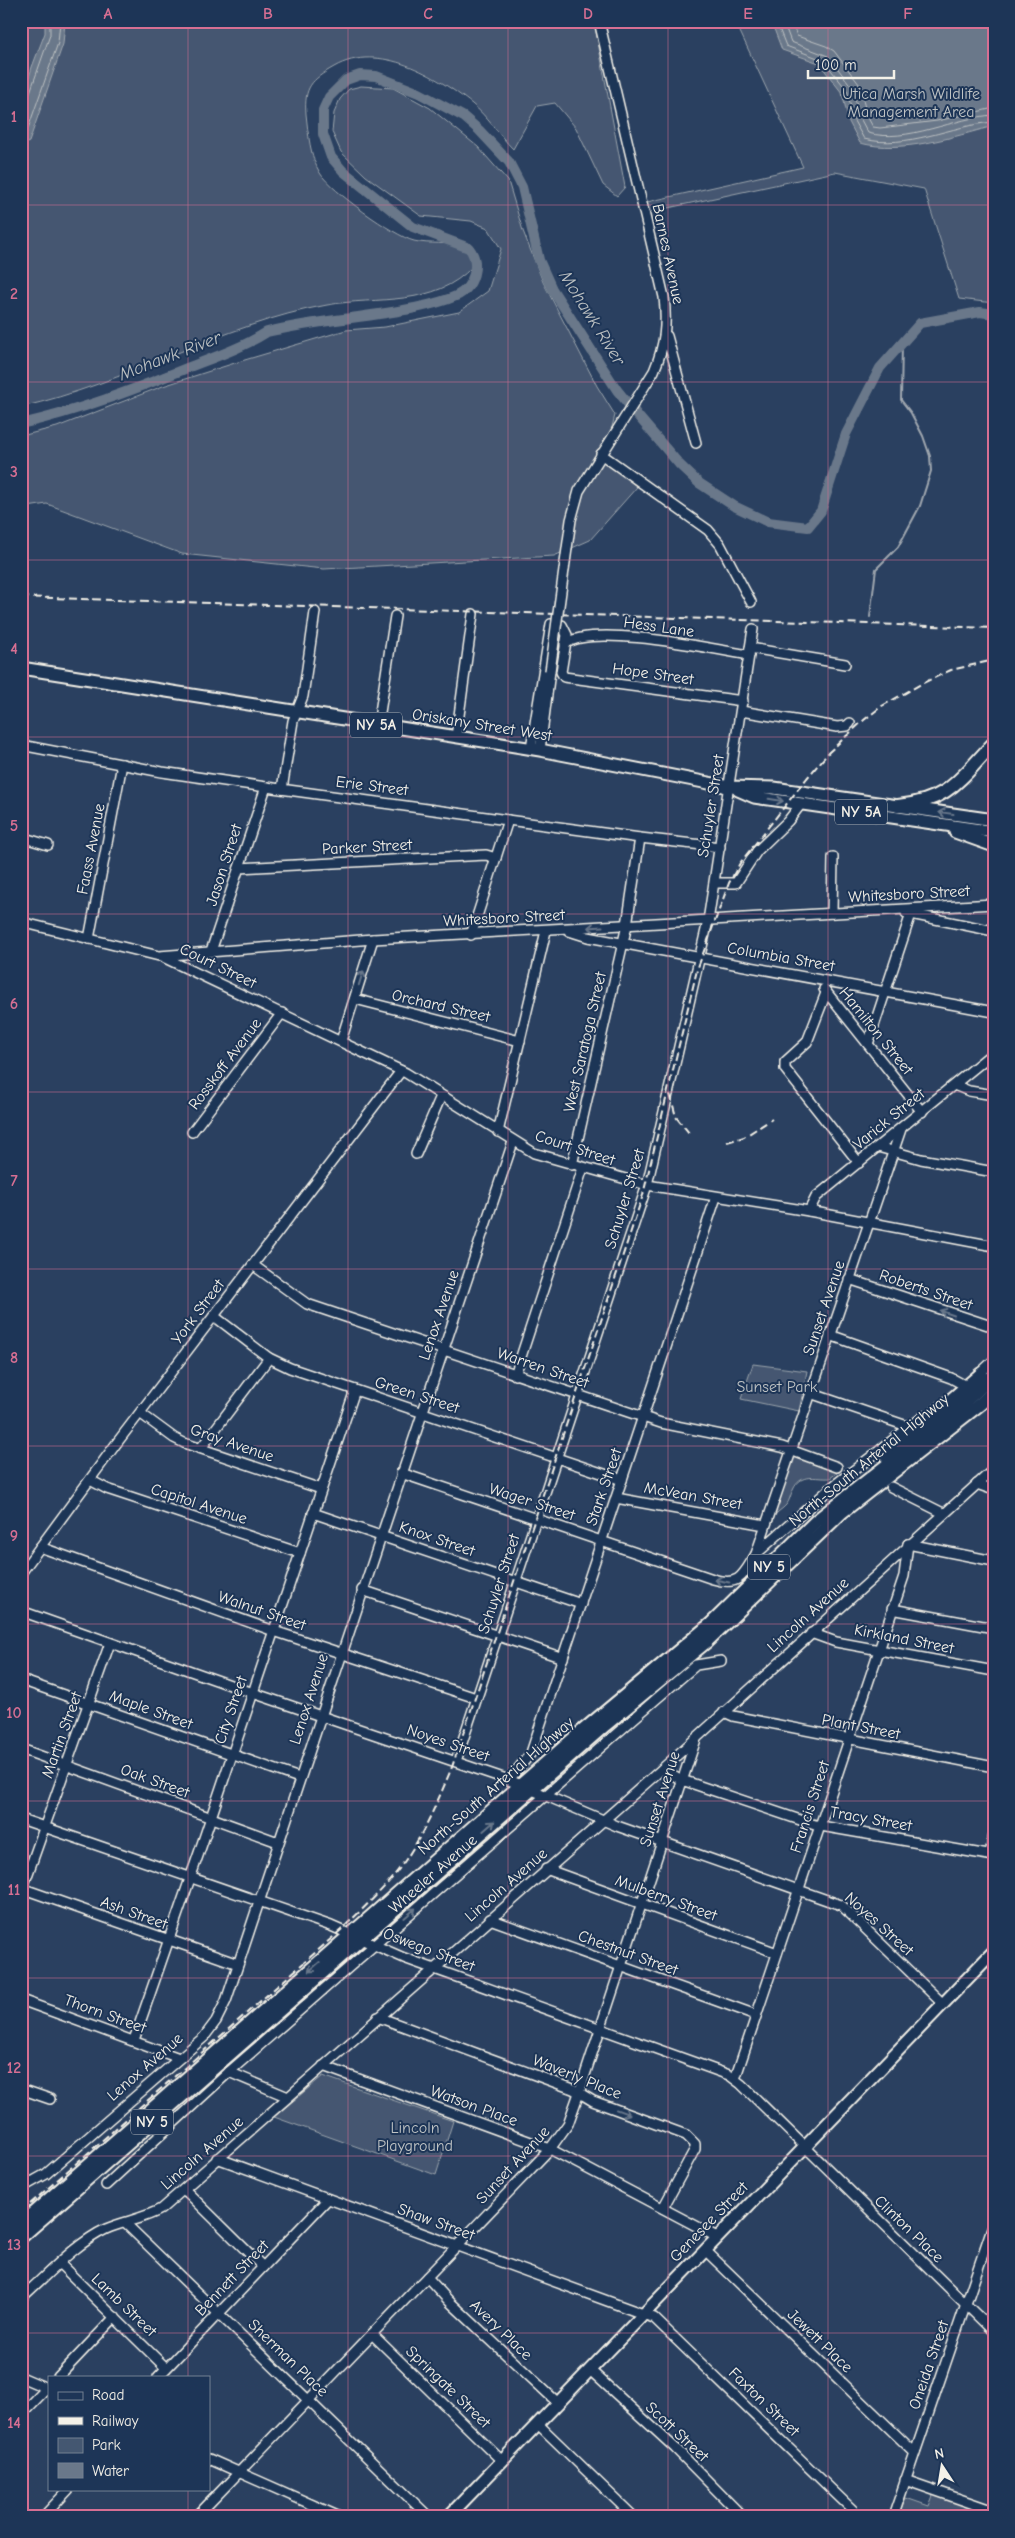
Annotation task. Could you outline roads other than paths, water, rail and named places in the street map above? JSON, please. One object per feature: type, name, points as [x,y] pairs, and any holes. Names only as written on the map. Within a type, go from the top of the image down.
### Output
[{"type":"highway","points":[[898,806],[932,800],[942,795],[994,743]]},
{"type":"highway","points":[[816,1521],[987,1375]]},
{"type":"highway","name":"North-South Arterial Highway","points":[[21,2237],[521,1785],[711,1624],[816,1521],[963,1404],[987,1375]]},
{"type":"highway","name":"North-South Arterial Highway","points":[[521,1785],[707,1641],[842,1512],[994,1391]]},
{"type":"highway","points":[[980,1404],[994,1396]]},
{"type":"highway","name":"North-South Arterial Highway","points":[[21,2224],[355,1937]]},
{"type":"main road","name":"Oriskany Street West","points":[[21,668],[296,713],[535,749],[729,787],[774,788],[994,820]]},
{"type":"main road","name":"Oriskany Street West","points":[[729,787],[754,797],[994,832]]},
{"type":"main road","points":[[920,821],[994,846]]},
{"type":"main road","name":"Genesee Street","points":[[448,2517],[994,1950]]},
{"type":"street","name":"Barnes Avenue","points":[[535,749],[550,671],[573,508],[580,491],[601,454],[654,371],[661,354],[666,331],[664,297],[599,21]]},
{"type":"street","points":[[666,331],[696,443]]},
{"type":"street","points":[[601,454],[708,530],[720,544],[751,602]]},
{"type":"street","points":[[282,789],[296,713],[304,696],[315,612]]},
{"type":"street","points":[[456,737],[472,614]]},
{"type":"street","points":[[378,725],[395,616]]},
{"type":"street","points":[[535,749],[551,624],[558,623],[565,628],[565,644]]},
{"type":"street","name":"Schuyler Street","points":[[456,1761],[647,1185],[701,958],[715,883],[753,629]]},
{"type":"street","name":"Hess Lane","points":[[565,644],[578,639],[616,636],[845,664]]},
{"type":"street","name":"Hope Street","points":[[565,644],[561,674],[564,678],[742,706],[837,727],[847,726],[850,722]]},
{"type":"street","name":"Erie Street","points":[[21,745],[122,764],[266,787],[640,838],[720,847]]},
{"type":"street","name":"Faass Avenue","points":[[90,939],[122,764]]},
{"type":"street","name":"Jason Street","points":[[211,952],[266,787]]},
{"type":"street","points":[[715,883],[736,883],[765,842],[788,821],[801,804]]},
{"type":"street","points":[[472,935],[508,820]]},
{"type":"street","points":[[21,837],[48,846]]},
{"type":"street","name":"West Saratoga Street","points":[[572,1165],[627,925],[640,838]]},
{"type":"street","name":"Parker Street","points":[[239,868],[486,855],[496,858]]},
{"type":"street","points":[[832,913],[833,857]]},
{"type":"street","name":"Whitesboro Street","points":[[21,922],[159,956],[373,939],[564,930],[994,904]]},
{"type":"street","points":[[896,910],[994,931]]},
{"type":"street","points":[[868,1044],[911,914]]},
{"type":"street","name":"Columbia Street","points":[[564,930],[701,958],[994,1012]]},
{"type":"street","points":[[498,1132],[546,931]]},
{"type":"street","points":[[341,1041],[373,939]]},
{"type":"street","name":"Court Street","points":[[159,956],[178,963],[401,1071],[513,1142],[534,1153],[647,1185],[808,1211],[994,1246]]},
{"type":"street","points":[[822,980],[826,993],[807,1042],[785,1063],[785,1069],[859,1163]]},
{"type":"street","name":"Hamilton Street","points":[[826,993],[922,1112]]},
{"type":"street","name":"Orchard Street","points":[[355,999],[520,1041]]},
{"type":"street","name":"Rosskoff Avenue","points":[[192,1132],[282,1013]]},
{"type":"street","name":"Varick Street","points":[[808,1211],[816,1196],[994,1052]]},
{"type":"street","name":"York Street","points":[[21,1573],[140,1413],[401,1071]]},
{"type":"street","points":[[954,1085],[994,1095]]},
{"type":"street","points":[[416,1154],[441,1096]]},
{"type":"street","name":"Sunset Avenue","points":[[756,1554],[901,1129]]},
{"type":"street","name":"Lenox Avenue","points":[[21,2188],[46,2174],[204,2037],[216,2021],[238,1964],[340,1653],[513,1142]]},
{"type":"street","points":[[878,1147],[893,1153],[994,1172]]},
{"type":"street","points":[[515,1375],[583,1168]]},
{"type":"street","name":"Stark Street","points":[[521,1785],[716,1197]]},
{"type":"street","name":"Warren Street","points":[[253,1265],[306,1304],[661,1424],[791,1450],[837,1467]]},
{"type":"street","name":"Roberts Street","points":[[849,1279],[994,1327]]},
{"type":"street","name":"Green Street","points":[[214,1316],[269,1358],[290,1368],[622,1480]]},
{"type":"street","points":[[830,1335],[951,1378],[964,1385]]},
{"type":"street","points":[[201,1448],[269,1358]]},
{"type":"street","points":[[756,1554],[832,1487],[964,1385],[987,1375],[994,1360]]},
{"type":"street","name":"City Street","points":[[134,2040],[355,1390]]},
{"type":"street","points":[[810,1393],[910,1427]]},
{"type":"street","name":"Gray Avenue","points":[[140,1413],[174,1438],[321,1489]]},
{"type":"street","name":"Lincoln Avenue","points":[[21,2298],[90,2238],[106,2229],[153,2214],[184,2188],[662,1769],[908,1544],[994,1469]]},
{"type":"street","name":"Wager Street","points":[[402,1473],[726,1583],[733,1582],[741,1576],[756,1554]]},
{"type":"street","name":"Capitol Avenue","points":[[90,1480],[108,1489],[300,1553]]},
{"type":"street","points":[[977,1484],[994,1490]]},
{"type":"street","points":[[891,1487],[943,1513]]},
{"type":"street","name":"McVean Street","points":[[616,1498],[765,1525]]},
{"type":"street","name":"Knox Street","points":[[313,1513],[516,1580],[580,1604]]},
{"type":"street","points":[[908,1544],[994,1561]]},
{"type":"street","name":"Francis Street","points":[[735,2079],[878,1648],[904,1576],[908,1544]]},
{"type":"street","name":"Walnut Street","points":[[40,1548],[274,1631],[476,1698]]},
{"type":"street","points":[[362,1590],[563,1658]]},
{"type":"street","points":[[892,1609],[994,1628]]},
{"type":"street","name":"Noyes Street","points":[[21,1611],[253,1693],[456,1761],[546,1795],[603,1820],[841,1906],[943,2004]]},
{"type":"street","name":"Kirkland Street","points":[[811,1633],[824,1639],[994,1671]]},
{"type":"street","name":"Martin Street","points":[[22,1890],[68,1766],[110,1643]]},
{"type":"street","name":"Wheeler Avenue","points":[[106,2185],[229,2072],[373,1945],[696,1665],[721,1661]]},
{"type":"street","name":"Maple Street","points":[[21,1680],[299,1778]]},
{"type":"street","name":"Plant Street","points":[[724,1712],[848,1740],[994,1767]]},
{"type":"street","name":"Sunset Avenue","points":[[196,2517],[308,2398],[550,2149],[568,2124],[696,1738]]},
{"type":"street","name":"Oak Street","points":[[21,1749],[211,1816],[278,1842]]},
{"type":"street","name":"Tracy Street","points":[[662,1769],[682,1780],[795,1819],[992,1855]]},
{"type":"street","name":"Oswego Street","points":[[21,1819],[331,1926],[373,1945],[433,1968],[735,2079],[804,2147]]},
{"type":"street","points":[[992,1855],[994,1834]]},
{"type":"street","name":"Mulberry Street","points":[[546,1869],[777,1953]]},
{"type":"street","name":"Ash Street","points":[[22,1890],[238,1964]]},
{"type":"street","name":"Chestnut Street","points":[[490,1919],[756,2015]]},
{"type":"street","name":"Thorn Street","points":[[21,2000],[179,2058]]},
{"type":"street","name":"Waverly Place","points":[[378,2017],[579,2093],[593,2101],[686,2135],[695,2144],[695,2149],[663,2208]]},
{"type":"street","name":"Watson Place","points":[[323,2066],[550,2149],[717,2237]]},
{"type":"street","points":[[229,2072],[288,2097]]},
{"type":"street","points":[[21,2089],[50,2099]]},
{"type":"street","name":"Clinton Place","points":[[804,2147],[994,2332]]},
{"type":"street","name":"Shaw Street","points":[[218,2158],[610,2303],[644,2313]]},
{"type":"street","points":[[184,2188],[263,2267]]},
{"type":"street","name":"Bennett Street","points":[[159,2376],[328,2199]]},
{"type":"street","name":"Oneida Street","points":[[893,2517],[994,2222]]},
{"type":"street","name":"Sherman Place","points":[[125,2223],[429,2517]]},
{"type":"street","name":"Jewett Place","points":[[704,2250],[914,2452]]},
{"type":"street","name":"Lamb Street","points":[[60,2264],[166,2368]]},
{"type":"street","name":"Avery Place","points":[[427,2277],[457,2309],[558,2403]]},
{"type":"street","name":"Faxton Street","points":[[644,2313],[661,2323],[860,2517]]},
{"type":"street","points":[[59,2376],[114,2317]]},
{"type":"street","name":"Springate Street","points":[[372,2334],[502,2460]]},
{"type":"street","name":"Scott Street","points":[[590,2370],[674,2448],[743,2517]]},
{"type":"street","points":[[21,2377],[48,2388],[21,2415]]},
{"type":"street","points":[[538,2424],[634,2517]]},
{"type":"street","points":[[210,2459],[340,2517]]},
{"type":"street","points":[[905,2480],[994,2511]]},
{"type":"street","points":[[43,2517],[68,2490]]},
{"type":"water","points":[[45,21],[65,21],[63,44],[29,142],[23,145],[21,105],[32,67],[45,33]]},
{"type":"water","points":[[771,21],[994,21],[994,126],[927,143],[893,147],[860,143],[849,122],[842,93],[819,63],[782,50]]},
{"type":"waterway","name":"Mohawk River","points":[[21,424],[63,413],[126,392],[228,352],[267,332],[425,306],[456,296],[467,287],[474,275],[475,268],[473,254],[469,248],[413,227],[343,171],[331,157],[323,134],[323,110],[329,97],[346,80],[360,75],[376,76],[419,93],[464,117],[509,162],[522,187],[539,260],[552,289],[617,390],[679,464],[699,483],[734,506],[768,522],[808,527],[821,511],[846,434],[880,368],[920,323],[980,312],[994,314]]},
{"type":"waterway","points":[[870,617],[876,569],[898,547],[920,506],[931,471],[930,456],[923,436],[911,413],[901,400],[902,343]]},
{"type":"railway","points":[[21,597],[994,628]]},
{"type":"railway","points":[[21,2212],[341,1930],[386,1885],[411,1852],[433,1811],[452,1767],[643,1195],[697,970],[729,883],[740,863],[807,778],[829,752],[864,720],[882,706],[951,670],[994,660]]},
{"type":"railway","points":[[670,1094],[676,1117],[689,1133]]},
{"type":"railway","points":[[727,1142],[744,1137],[772,1119]]},
{"type":"park label","name":"Utica Marsh Wildlife Management Area","points":[[911,103]]},
{"type":"park label","name":"Sunset Park","points":[[777,1387]]},
{"type":"park label","name":"Lincoln Playground","points":[[415,2137]]}]
